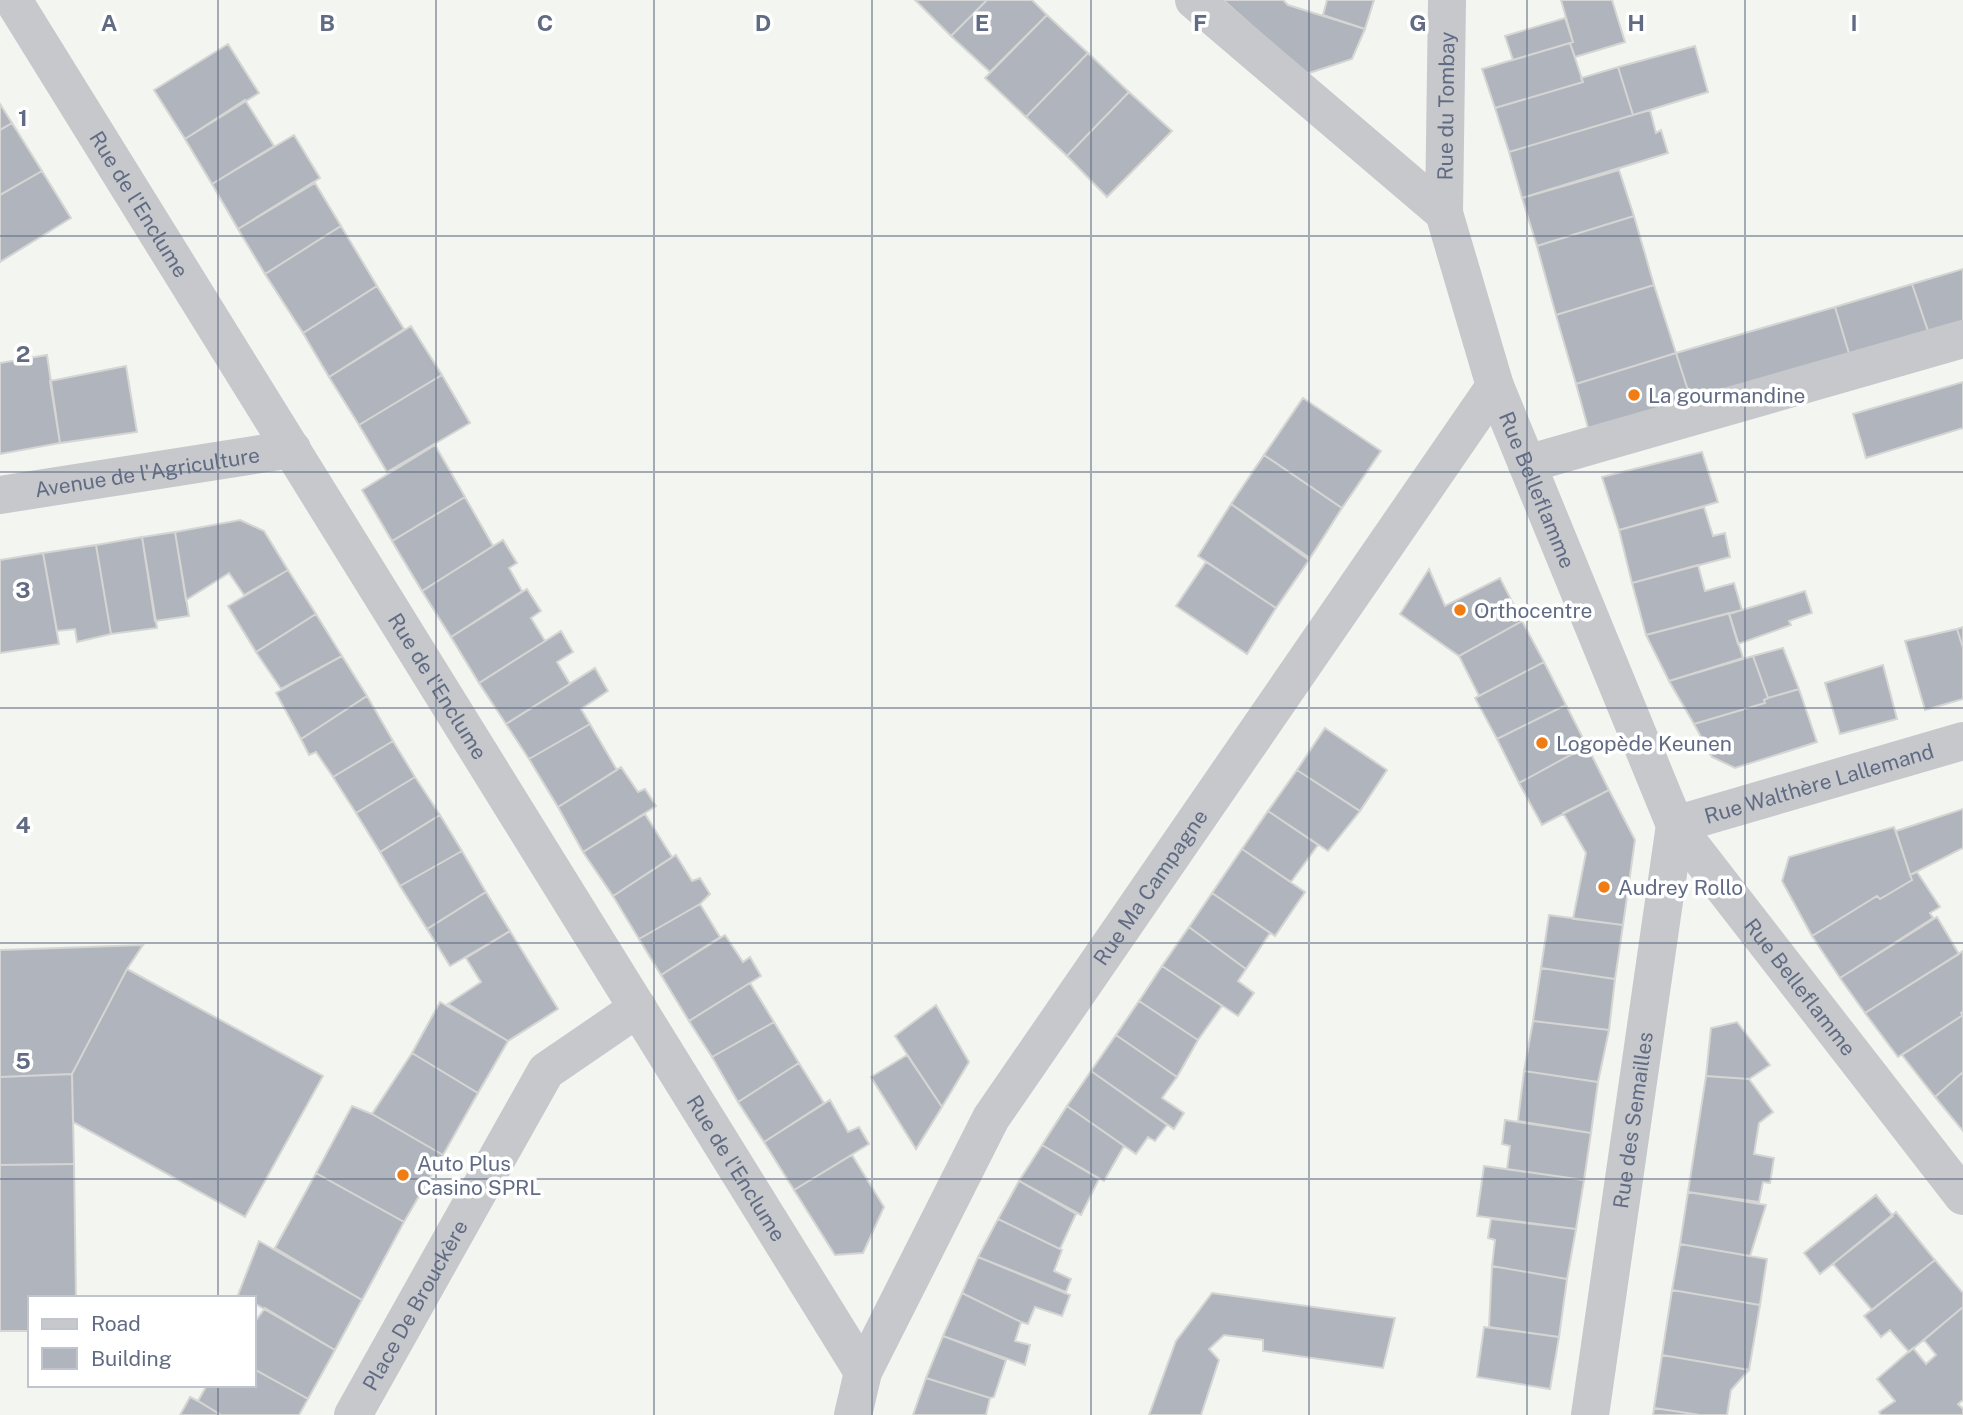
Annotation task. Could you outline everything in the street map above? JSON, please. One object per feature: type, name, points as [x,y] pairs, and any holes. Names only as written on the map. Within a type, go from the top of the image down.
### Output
[{"type":"street","name":"Rue de l'Enclume","points":[[13,0],[863,1372]]},
{"type":"street","points":[[1194,0],[1444,213]]},
{"type":"street","name":"Rue du Tombay","points":[[1444,213],[1447,0]]},
{"type":"street","name":"Rue Belleflamme","points":[[1444,213],[1494,386],[1675,825],[1963,1196]]},
{"type":"street","points":[[1527,464],[1963,339]]},
{"type":"street","name":"Rue Ma Campagne","points":[[853,1415],[863,1372],[992,1118],[1494,386]]},
{"type":"street","name":"Avenue de l'Agriculture","points":[[0,495],[292,449]]},
{"type":"street","name":"Rue Walthère Lallemand","points":[[1675,825],[1963,741]]},
{"type":"street","name":"Rue des Semailles","points":[[1590,1415],[1675,825]]},
{"type":"street","name":"Place De Brouckère","points":[[353,1415],[546,1070],[638,1008]]},
{"type":"building","points":[[915,0],[987,0],[951,36]]},
{"type":"building","points":[[987,0],[1032,0],[1047,15],[990,72],[951,36]]},
{"type":"building","points":[[1223,0],[1283,0],[1288,5],[1365,29],[1352,59],[1306,74]]},
{"type":"building","points":[[1327,0],[1374,0],[1365,29],[1323,15]]},
{"type":"building","points":[[1561,0],[1612,0],[1625,42],[1575,57]]},
{"type":"building","points":[[1047,15],[1088,53],[1026,117],[985,78]]},
{"type":"building","points":[[1565,18],[1573,42],[1513,60],[1505,36]]},
{"type":"building","points":[[1570,43],[1583,82],[1495,108],[1482,69]]},
{"type":"building","points":[[228,44],[259,93],[185,139],[154,90]]},
{"type":"building","points":[[1695,46],[1708,92],[1633,115],[1618,67]]},
{"type":"building","points":[[1088,53],[1129,92],[1067,156],[1026,117]]},
{"type":"building","points":[[1618,67],[1633,115],[1509,152],[1495,108],[1583,82],[1581,78]]},
{"type":"building","points":[[1129,92],[1172,131],[1107,197],[1067,156]]},
{"type":"building","points":[[245,100],[274,146],[212,184],[185,139]]},
{"type":"building","points":[[0,104],[12,123],[0,130]]},
{"type":"building","points":[[1650,110],[1656,133],[1661,130],[1668,153],[1522,198],[1509,152]]},
{"type":"building","points":[[12,123],[42,171],[0,195],[0,130]]},
{"type":"building","points":[[294,135],[320,178],[238,229],[212,184]]},
{"type":"building","points":[[1619,170],[1634,216],[1537,246],[1522,198]]},
{"type":"building","points":[[42,171],[71,218],[0,262],[0,195]]},
{"type":"building","points":[[315,183],[341,226],[265,274],[238,229]]},
{"type":"building","points":[[1634,216],[1654,285],[1556,315],[1537,246]]},
{"type":"building","points":[[341,226],[377,286],[303,333],[265,274]]},
{"type":"building","points":[[1963,269],[1963,321],[1928,331],[1912,284]]},
{"type":"building","points":[[1912,284],[1928,331],[1851,360],[1835,307]]},
{"type":"building","points":[[1654,285],[1676,353],[1576,384],[1556,315]]},
{"type":"building","points":[[377,286],[404,329],[329,377],[303,333]]},
{"type":"building","points":[[1835,307],[1851,360],[1693,406],[1676,353]]},
{"type":"building","points":[[411,326],[442,375],[359,425],[329,377]]},
{"type":"building","name":"La gourmandine","points":[[1676,353],[1693,406],[1590,435],[1576,384]]},
{"type":"building","points":[[47,355],[60,443],[0,454],[0,363]]},
{"type":"building","points":[[126,366],[137,432],[60,443],[50,381]]},
{"type":"building","points":[[442,375],[470,423],[387,472],[359,425]]},
{"type":"building","points":[[1963,382],[1963,428],[1866,458],[1853,414]]},
{"type":"building","points":[[1303,398],[1381,451],[1342,508],[1264,455]]},
{"type":"building","points":[[435,445],[465,497],[392,541],[362,490]]},
{"type":"building","points":[[1702,452],[1718,502],[1619,530],[1602,477]]},
{"type":"building","points":[[1264,455],[1342,508],[1310,558],[1231,504]]},
{"type":"building","points":[[465,497],[493,546],[422,591],[392,541]]},
{"type":"building","points":[[1231,504],[1309,560],[1276,608],[1198,556]]},
{"type":"building","points":[[1704,507],[1713,536],[1725,533],[1730,557],[1632,583],[1619,530]]},
{"type":"building","points":[[240,520],[264,531],[288,570],[244,595],[229,573],[186,600],[175,532]]},
{"type":"building","points":[[175,532],[189,616],[155,621],[142,537]]},
{"type":"building","points":[[142,537],[157,628],[111,634],[96,545]]},
{"type":"building","points":[[503,540],[517,563],[509,568],[522,591],[451,637],[422,591]]},
{"type":"building","points":[[96,545],[111,634],[77,642],[75,629],[57,631],[43,553]]},
{"type":"building","points":[[43,553],[59,644],[0,653],[0,560]]},
{"type":"building","points":[[1206,562],[1276,608],[1247,654],[1176,606]]},
{"type":"building","points":[[1698,565],[1705,591],[1734,583],[1742,610],[1646,635],[1632,583]]},
{"type":"building","name":"Orthocentre","points":[[1429,569],[1445,606],[1500,578],[1522,621],[1459,656],[1400,614]]},
{"type":"building","points":[[288,570],[316,614],[256,652],[228,606]]},
{"type":"building","points":[[527,589],[541,611],[531,618],[545,641],[479,683],[451,637]]},
{"type":"building","points":[[1805,591],[1812,613],[1789,621],[1791,625],[1738,644],[1729,614]]},
{"type":"building","points":[[1729,613],[1743,658],[1669,681],[1646,635]]},
{"type":"building","points":[[316,614],[342,656],[281,689],[256,652]]},
{"type":"building","points":[[1522,621],[1544,662],[1479,696],[1459,656]]},
{"type":"building","points":[[1963,627],[1963,648],[1957,629]]},
{"type":"building","points":[[1957,629],[1963,648],[1963,699],[1925,710],[1905,641]]},
{"type":"building","points":[[561,631],[573,652],[557,662],[570,684],[506,724],[479,683]]},
{"type":"building","points":[[1783,648],[1799,689],[1768,698],[1753,656]]},
{"type":"building","points":[[342,656],[367,696],[301,739],[276,693]]},
{"type":"building","points":[[1753,656],[1768,698],[1764,700],[1765,703],[1694,724],[1669,681]]},
{"type":"building","points":[[1544,662],[1566,705],[1497,739],[1475,698]]},
{"type":"building","points":[[1883,665],[1897,719],[1840,734],[1825,683]]},
{"type":"building","points":[[595,668],[608,691],[581,709],[590,724],[529,759],[506,724]]},
{"type":"building","points":[[1799,689],[1817,742],[1735,768],[1712,757],[1694,724],[1765,703],[1764,700],[1768,698]]},
{"type":"building","points":[[367,696],[393,741],[333,777],[316,752],[309,755],[301,739]]},
{"type":"building","name":"Logopède Keunen","points":[[1566,705],[1587,746],[1519,783],[1497,739]]},
{"type":"building","points":[[590,724],[617,770],[558,807],[529,759]]},
{"type":"building","points":[[1325,728],[1387,770],[1360,811],[1297,770]]},
{"type":"building","points":[[393,741],[415,777],[356,813],[333,777]]},
{"type":"building","points":[[1587,746],[1609,790],[1542,825],[1519,783]]},
{"type":"building","points":[[621,767],[638,792],[645,789],[656,806],[583,852],[558,807]]},
{"type":"building","points":[[1297,770],[1360,811],[1328,851],[1268,811]]},
{"type":"building","points":[[415,777],[440,815],[380,852],[356,813]]},
{"type":"building","name":"Audrey Rollo","points":[[1609,790],[1635,840],[1623,925],[1573,919],[1586,853],[1563,813]]},
{"type":"building","points":[[1963,809],[1963,848],[1910,875],[1896,831]]},
{"type":"building","points":[[1268,811],[1318,845],[1291,882],[1242,849]]},
{"type":"building","points":[[645,814],[672,857],[613,896],[583,852]]},
{"type":"building","points":[[440,815],[462,851],[400,886],[380,852]]},
{"type":"building","points":[[1894,827],[1912,880],[1880,899],[1877,896],[1812,936],[1782,881],[1789,857]]},
{"type":"building","points":[[1242,849],[1305,892],[1275,936],[1212,893]]},
{"type":"building","points":[[462,851],[486,892],[427,929],[400,886]]},
{"type":"building","points":[[676,855],[692,881],[700,878],[710,894],[700,904],[639,939],[613,896]]},
{"type":"building","points":[[1917,872],[1940,907],[1930,913],[1933,918],[1840,978],[1812,936],[1877,896],[1880,899],[1912,880],[1910,875]]},
{"type":"building","points":[[486,892],[510,931],[450,966],[427,929]]},
{"type":"building","points":[[1212,893],[1270,933],[1246,969],[1189,927]]},
{"type":"building","points":[[700,904],[720,937],[661,975],[639,939]]},
{"type":"building","points":[[1549,915],[1623,925],[1615,979],[1541,968]]},
{"type":"building","points":[[1937,917],[1959,954],[1865,1013],[1840,978]]},
{"type":"building","points":[[1189,927],[1246,969],[1238,981],[1254,993],[1238,1016],[1162,966]]},
{"type":"building","points":[[510,931],[558,1009],[508,1041],[448,1004],[481,982],[466,958]]},
{"type":"building","points":[[725,935],[743,962],[750,957],[761,976],[689,1021],[661,975]]},
{"type":"building","points":[[143,945],[127,969],[72,1074],[0,1077],[0,950]]},
{"type":"building","points":[[1963,951],[1963,1015],[1898,1057],[1865,1013]]},
{"type":"building","points":[[1162,966],[1222,1006],[1198,1040],[1139,1001]]},
{"type":"building","points":[[1541,968],[1615,979],[1609,1030],[1533,1021]]},
{"type":"building","points":[[127,969],[323,1076],[245,1217],[73,1122],[72,1074]]},
{"type":"building","points":[[750,983],[774,1022],[712,1057],[689,1021]]},
{"type":"building","points":[[1139,1001],[1198,1040],[1177,1077],[1116,1035]]},
{"type":"building","points":[[440,1002],[508,1041],[478,1093],[412,1053]]},
{"type":"building","points":[[936,1005],[969,1062],[942,1107],[895,1036]]},
{"type":"building","points":[[1963,1015],[1963,1072],[1935,1097],[1902,1055]]},
{"type":"building","points":[[1533,1021],[1609,1030],[1598,1082],[1524,1071]]},
{"type":"building","points":[[774,1022],[799,1063],[738,1102],[712,1057]]},
{"type":"building","points":[[1737,1022],[1770,1065],[1749,1079],[1706,1076],[1711,1028]]},
{"type":"building","points":[[1116,1035],[1177,1077],[1162,1098],[1184,1113],[1174,1129],[1091,1071]]},
{"type":"building","points":[[412,1053],[478,1093],[443,1155],[372,1114]]},
{"type":"building","points":[[907,1055],[942,1107],[916,1149],[871,1077]]},
{"type":"building","points":[[799,1063],[824,1103],[764,1142],[738,1102]]},
{"type":"building","points":[[1091,1071],[1167,1125],[1155,1141],[1148,1137],[1136,1154],[1067,1106]]},
{"type":"building","points":[[1524,1071],[1598,1082],[1591,1133],[1518,1121]]},
{"type":"building","points":[[1963,1072],[1963,1131],[1935,1097]]},
{"type":"building","points":[[72,1074],[74,1164],[0,1165],[0,1077]]},
{"type":"building","points":[[1706,1076],[1749,1079],[1773,1112],[1759,1123],[1754,1154],[1774,1158],[1770,1183],[1763,1182],[1759,1202],[1688,1192]]},
{"type":"building","points":[[830,1100],[848,1132],[859,1127],[869,1144],[794,1190],[764,1142]]},
{"type":"building","points":[[352,1106],[372,1114],[443,1155],[404,1222],[316,1173]]},
{"type":"building","points":[[1067,1106],[1124,1146],[1104,1181],[1042,1145]]},
{"type":"building","points":[[1505,1120],[1591,1133],[1584,1180],[1507,1169],[1510,1146],[1502,1144]]},
{"type":"building","points":[[1042,1145],[1099,1179],[1081,1215],[1019,1181]]},
{"type":"building","points":[[852,1155],[884,1207],[863,1253],[835,1255],[794,1190]]},
{"type":"building","points":[[74,1164],[76,1296],[28,1296],[28,1331],[0,1331],[0,1165]]},
{"type":"building","points":[[1484,1166],[1584,1180],[1576,1229],[1477,1216]]},
{"type":"building","points":[[316,1173],[404,1222],[362,1300],[275,1248]]},
{"type":"building","points":[[1019,1181],[1076,1214],[1060,1249],[998,1219]]},
{"type":"building","points":[[1688,1192],[1766,1205],[1750,1256],[1680,1244]]},
{"type":"building","points":[[1876,1195],[1893,1216],[1820,1274],[1804,1253]]},
{"type":"building","points":[[1896,1212],[1935,1260],[1872,1310],[1833,1264]]},
{"type":"building","points":[[998,1219],[1062,1250],[1054,1271],[1071,1279],[1066,1292],[978,1257]]},
{"type":"building","points":[[1491,1219],[1576,1229],[1567,1279],[1492,1266],[1495,1240],[1488,1238]]},
{"type":"building","points":[[259,1241],[362,1300],[335,1350],[256,1304],[256,1296],[238,1295]]},
{"type":"building","points":[[1680,1244],[1767,1259],[1760,1305],[1672,1290]]},
{"type":"building","points":[[978,1257],[1070,1295],[1062,1316],[1035,1307],[1028,1324],[962,1293]]},
{"type":"building","points":[[1935,1260],[1963,1293],[1963,1307],[1909,1352],[1890,1330],[1881,1337],[1864,1316]]},
{"type":"building","points":[[1492,1266],[1567,1279],[1559,1337],[1489,1327]]},
{"type":"building","points":[[1672,1290],[1760,1305],[1749,1370],[1662,1355]]},
{"type":"building","points":[[962,1293],[1021,1322],[1015,1341],[1030,1345],[1025,1365],[943,1336]]},
{"type":"building","points":[[1212,1293],[1395,1318],[1383,1368],[1263,1351],[1263,1340],[1224,1335],[1209,1349],[1219,1360],[1201,1415],[1149,1415],[1176,1341]]},
{"type":"building","points":[[1963,1307],[1963,1400],[1958,1404],[1963,1409],[1963,1415],[1881,1415],[1879,1412],[1895,1401],[1877,1379],[1913,1348],[1926,1364],[1936,1355],[1924,1340]]},
{"type":"building","points":[[265,1308],[335,1350],[308,1399],[256,1370],[256,1320]]},
{"type":"building","points":[[1484,1327],[1559,1337],[1550,1389],[1477,1377]]},
{"type":"building","points":[[943,1336],[1006,1360],[994,1397],[926,1378]]},
{"type":"building","points":[[1662,1355],[1749,1370],[1731,1390],[1727,1415],[1700,1415],[1654,1408]]},
{"type":"building","points":[[256,1370],[308,1399],[299,1415],[221,1415],[198,1401],[206,1387],[256,1387]]},
{"type":"building","points":[[926,1378],[990,1398],[986,1415],[913,1415]]},
{"type":"building","points":[[190,1397],[198,1401],[221,1415],[180,1415]]},
{"type":"building","points":[[1654,1408],[1700,1415],[1653,1415]]},
{"type":"place","name":"La gourmandine","points":[[1634,395]]},
{"type":"place","name":"Orthocentre","points":[[1460,610]]},
{"type":"place","name":"Logopède Keunen","points":[[1542,743]]},
{"type":"place","name":"Audrey Rollo","points":[[1604,887]]},
{"type":"place","name":"Auto Plus Casino SPRL","points":[[403,1175]]}]
